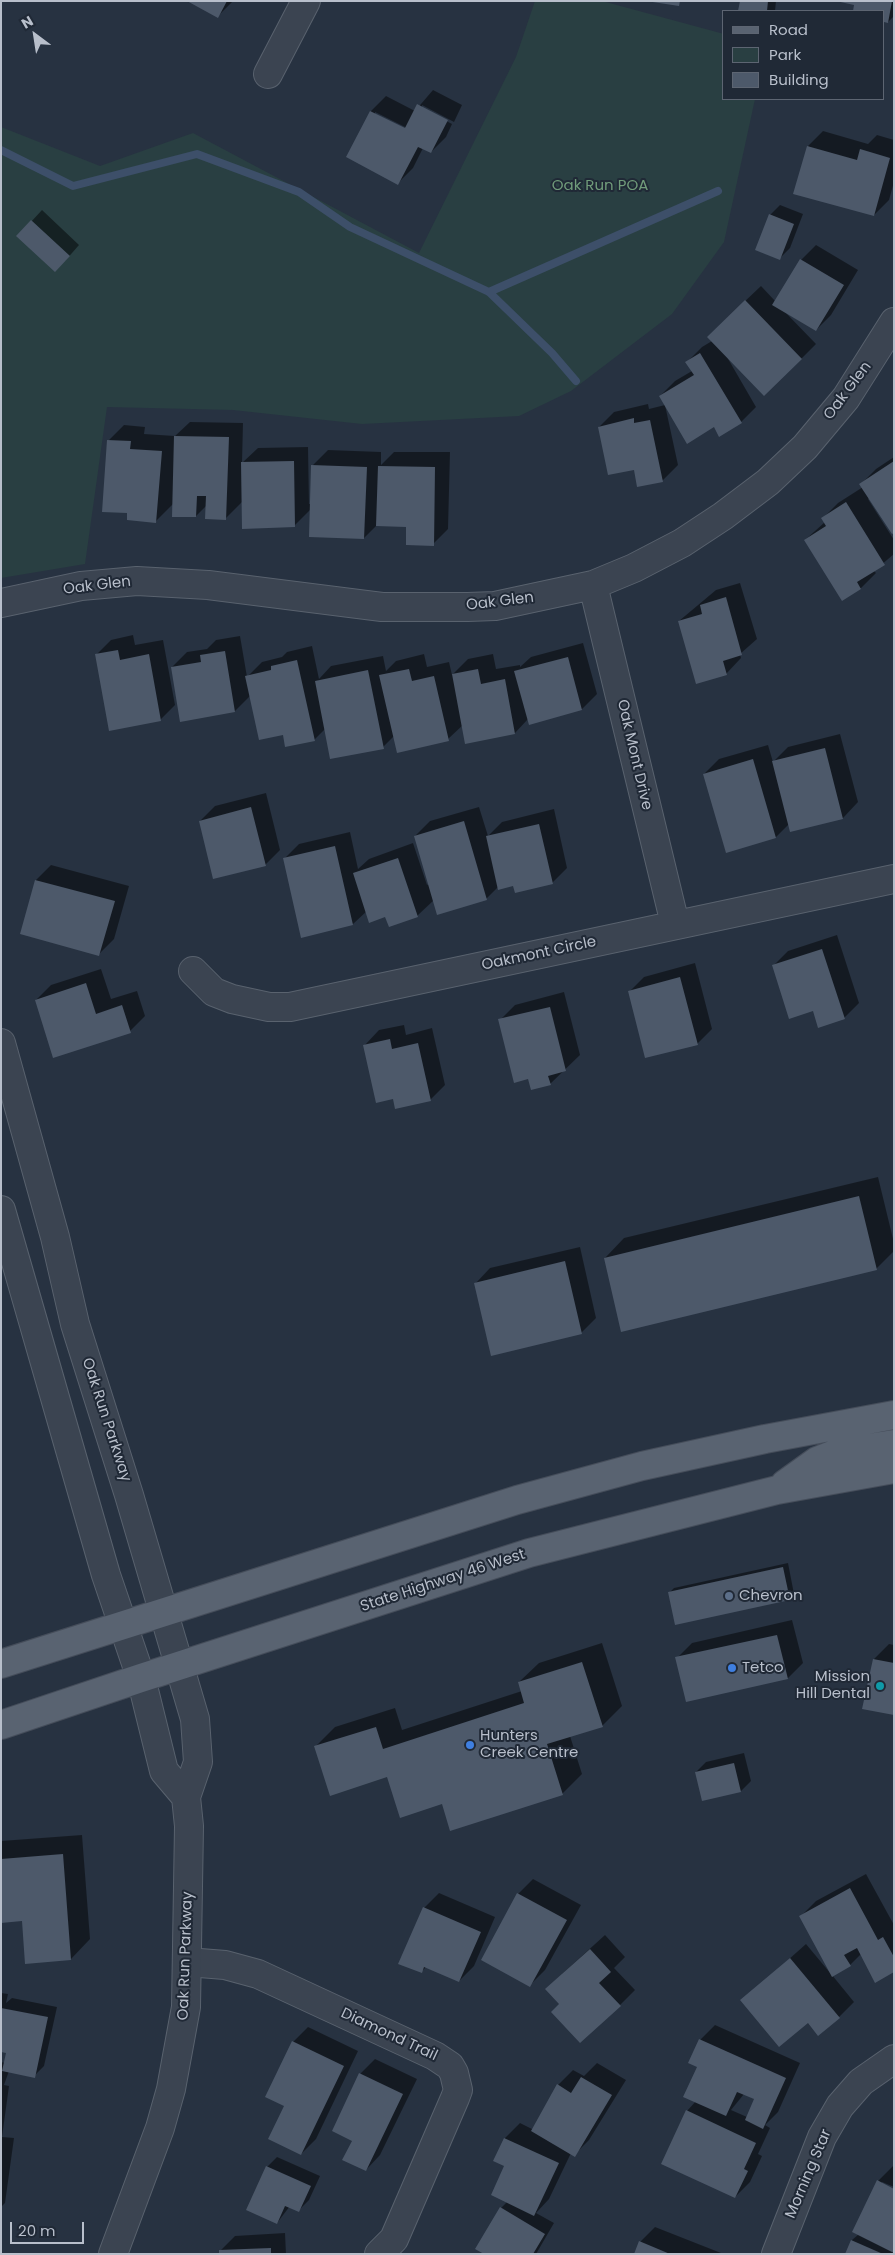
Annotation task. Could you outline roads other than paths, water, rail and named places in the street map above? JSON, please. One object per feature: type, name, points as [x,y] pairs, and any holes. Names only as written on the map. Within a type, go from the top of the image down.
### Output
[{"type":"main road","points":[[1,1664],[164,1614],[212,1596],[517,1500],[642,1466],[765,1438],[894,1415]]},
{"type":"main road","points":[[777,1490],[818,1462],[837,1453],[894,1444]]},
{"type":"main road","name":"State Highway 46 West","points":[[1,1726],[141,1678],[529,1553],[777,1490],[894,1469]]},
{"type":"street","points":[[268,74],[306,1]]},
{"type":"street","name":"Oak Glen","points":[[1,604],[80,586],[138,581],[208,585],[382,607],[494,606],[594,585],[634,568],[682,543],[723,516],[768,482],[805,447],[846,398],[894,322]]},
{"type":"street","name":"Oak Mont Drive","points":[[594,585],[674,924]]},
{"type":"street","name":"Oakmont Circle","points":[[193,972],[214,992],[232,1000],[269,1006],[290,1007],[674,924],[894,879]]},
{"type":"street","name":"Oak Run Parkway","points":[[1,1043],[55,1237],[75,1324],[195,1719],[198,1762],[186,1797],[190,1826],[186,2007],[171,2089],[147,2168],[113,2254]]},
{"type":"street","points":[[1,1210],[104,1566],[141,1678],[164,1771],[186,1797]]},
{"type":"street","name":"Diamond Trail","points":[[187,1962],[225,1965],[258,1974],[435,2056],[450,2066],[457,2082],[455,2098],[394,2239],[380,2254]]},
{"type":"street","name":"Morning Star","points":[[776,2254],[822,2137],[840,2106],[861,2082],[894,2059]]},
{"type":"waterway","points":[[1,150],[73,186],[197,154],[299,192],[350,227],[489,292],[552,353],[576,381]]},
{"type":"waterway","points":[[489,292],[718,191]]},
{"type":"place","name":"Chevron","points":[[729,1596]]},
{"type":"place","name":"Tetco","points":[[732,1668]]},
{"type":"place","name":"Mission Hill Dental","points":[[880,1686]]},
{"type":"place","name":"Hunters Creek Centre","points":[[470,1745]]},
{"type":"park label","name":"Oak Run POA","points":[[600,186]]}]
